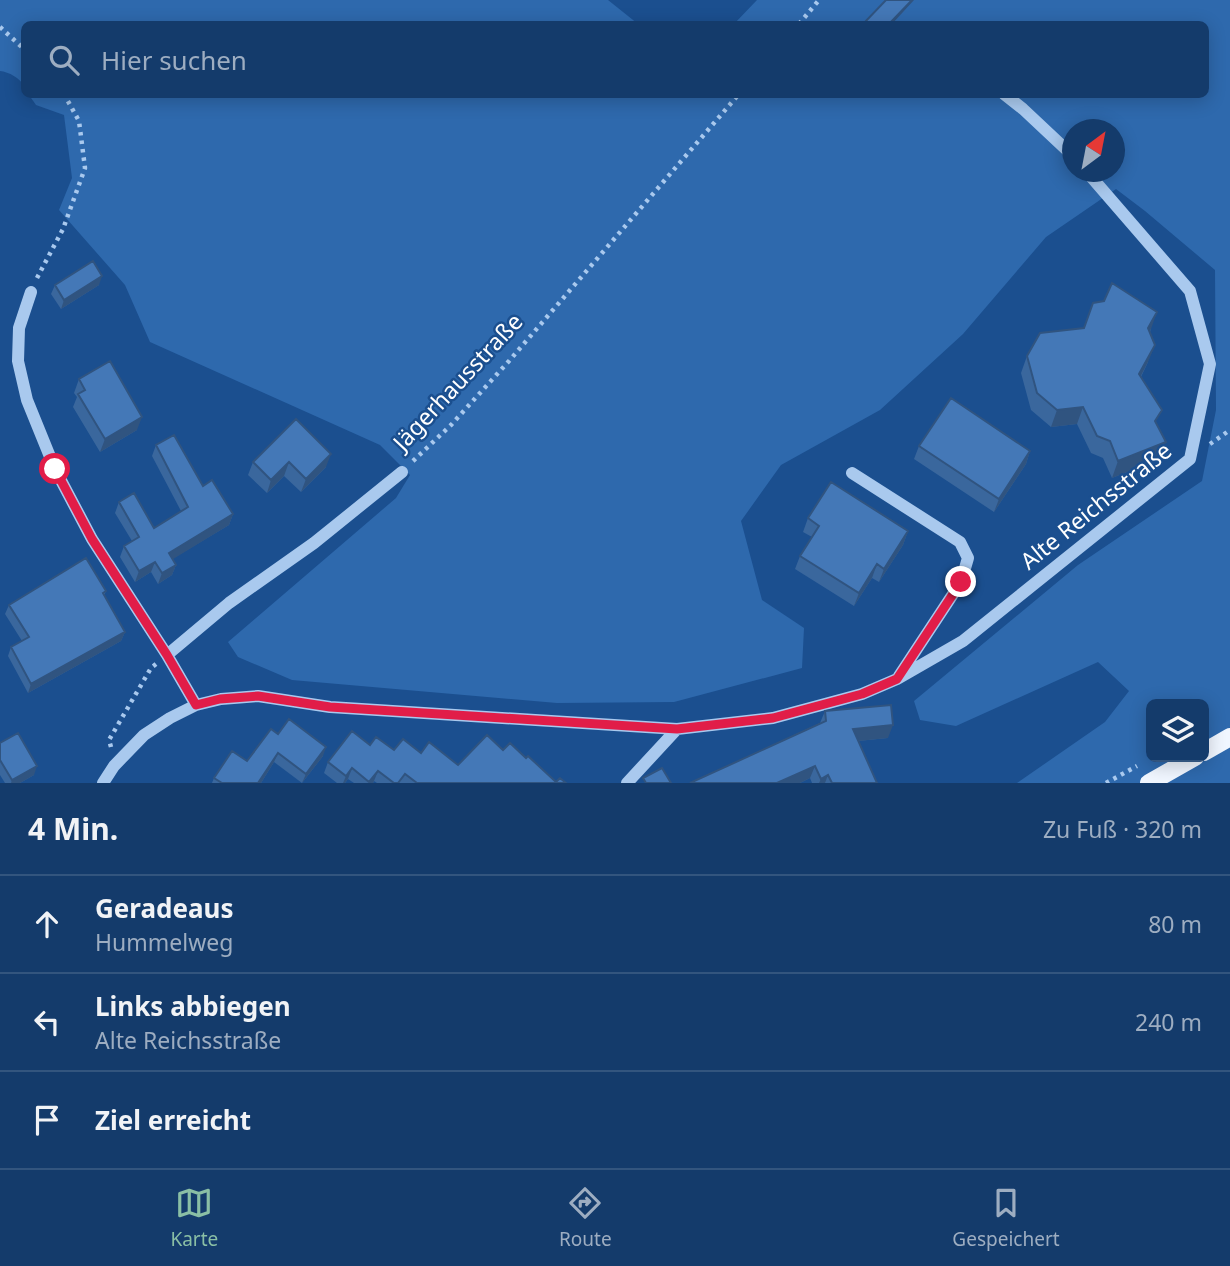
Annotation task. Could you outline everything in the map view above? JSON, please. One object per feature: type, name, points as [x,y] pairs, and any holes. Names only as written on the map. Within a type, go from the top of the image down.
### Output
[{"type":"main road","points":[[1209,749],[1230,737]]},
{"type":"main road","points":[[1149,783],[1186,762]]},
{"type":"street","points":[[1009,98],[1062,145]]},
{"type":"street","name":"Alte Reichsstraße","points":[[103,783],[114,766],[144,735],[196,705],[220,699],[258,696],[330,707],[677,729],[773,718],[862,694],[897,679],[963,641],[1190,459],[1210,364],[1190,291],[1096,182]]},
{"type":"street","points":[[30,292],[19,328],[18,361],[27,400],[55,469],[92,539],[196,705]]},
{"type":"street","name":"Jägerhausstraße","points":[[167,655],[229,603],[314,543],[402,472]]},
{"type":"street","points":[[852,473],[960,542],[968,558],[961,582],[897,679]]},
{"type":"street","points":[[626,783],[677,729]]},
{"type":"path","points":[[802,21],[819,0]]},
{"type":"path","points":[[0,27],[21,46]]},
{"type":"path","points":[[30,292],[63,229],[86,168],[79,121],[66,98]]},
{"type":"path","name":"Jägerhausstraße","points":[[402,472],[452,425],[736,98]]},
{"type":"path","points":[[114,766],[109,740],[151,668],[167,655]]},
{"type":"path","points":[[1106,783],[1141,763]]},
{"type":"shaded area","points":[[0,0],[608,0],[634,21],[21,21],[21,82],[0,71]]},
{"type":"shaded area","points":[[757,0],[1230,0],[1230,783],[1017,783],[1105,722],[1129,691],[1098,662],[956,726],[920,720],[914,701],[1078,565],[1202,481],[1216,410],[1215,270],[1116,189],[1046,237],[963,334],[880,410],[781,465],[741,521],[762,600],[804,628],[802,668],[674,702],[557,703],[292,680],[238,657],[228,642],[396,498],[410,475],[380,445],[150,342],[125,285],[59,210],[72,178],[64,115],[36,105],[31,98],[1209,98],[1209,21],[737,21]]},
{"type":"building","points":[[886,0],[912,0],[892,21],[866,21]]},
{"type":"building","points":[[93,261],[102,276],[64,300],[55,285]]},
{"type":"building","points":[[1112,283],[1157,312],[1148,328],[1155,345],[1139,374],[1162,410],[1155,421],[1166,442],[1118,461],[1110,441],[1097,436],[1083,407],[1057,410],[1037,393],[1027,356],[1040,333],[1084,328],[1093,303],[1104,301]]},
{"type":"building","points":[[110,361],[142,417],[105,439],[78,394],[85,390],[79,379]]},
{"type":"building","points":[[951,398],[1030,451],[999,499],[919,446]]},
{"type":"building","points":[[296,419],[331,454],[306,479],[289,462],[271,480],[253,462]]},
{"type":"building","points":[[174,435],[203,486],[212,480],[233,514],[169,553],[176,565],[162,573],[155,562],[139,571],[124,546],[139,537],[119,502],[134,493],[154,528],[188,507],[156,445]]},
{"type":"building","points":[[831,482],[908,531],[884,569],[877,564],[859,593],[800,556],[819,526],[808,518]]},
{"type":"building","points":[[86,558],[106,591],[103,593],[125,632],[31,684],[11,647],[29,637],[9,605]]},
{"type":"building","points":[[891,705],[893,725],[853,729],[877,783],[832,783],[828,775],[821,779],[815,766],[777,783],[690,783],[826,721],[825,711]]},
{"type":"building","points":[[289,719],[326,747],[306,774],[278,753],[258,783],[222,783],[214,778],[232,751],[247,761],[271,729],[278,734]]},
{"type":"building","points":[[352,731],[370,745],[376,737],[394,750],[403,739],[421,753],[429,742],[458,765],[487,735],[503,750],[510,743],[556,782],[560,778],[566,783],[417,783],[405,774],[398,783],[394,783],[378,771],[369,782],[352,768],[346,776],[328,762]]},
{"type":"building","points":[[18,733],[37,766],[12,780],[0,760],[0,743]]},
{"type":"building","points":[[662,768],[671,783],[646,783],[643,778]]},
{"type":"route","points":[[55,469],[92,539],[196,705],[220,699],[258,696],[330,707],[677,729],[773,718],[862,694],[897,679],[961,582]]}]
